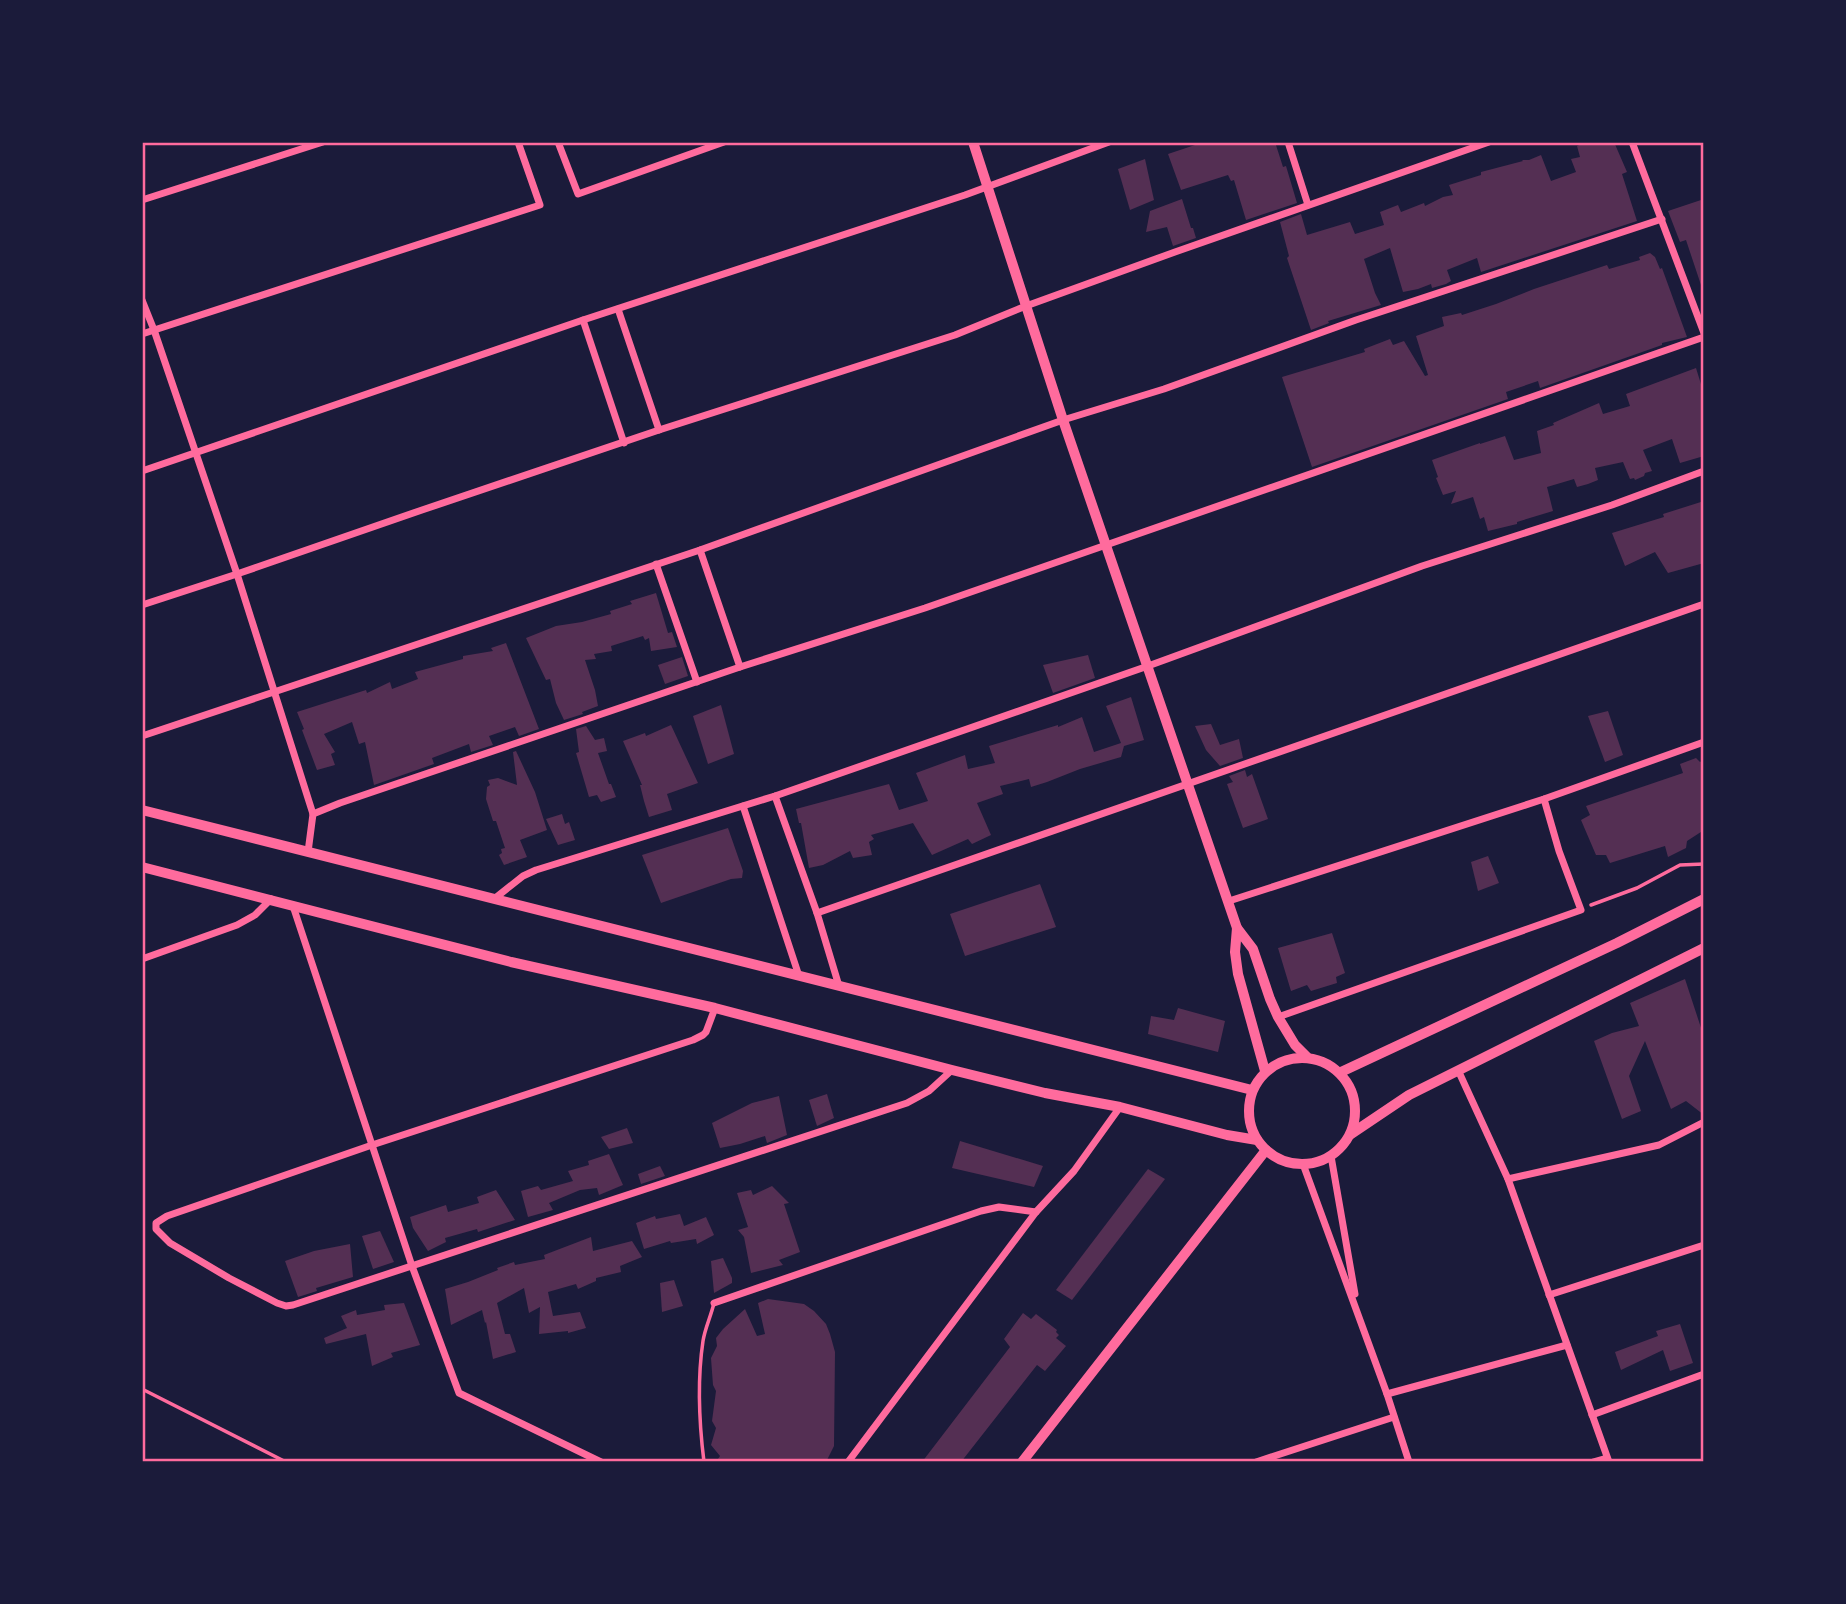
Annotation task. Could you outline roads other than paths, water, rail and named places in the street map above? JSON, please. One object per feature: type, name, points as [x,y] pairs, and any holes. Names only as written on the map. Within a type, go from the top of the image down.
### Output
[{"type":"main road","points":[[973,142],[1063,420],[1237,928],[1252,949],[1278,1017],[1307,1057]]},
{"type":"main road","points":[[142,810],[1252,1090]]},
{"type":"main road","points":[[142,867],[511,962],[715,1008],[1045,1093],[1120,1107],[1227,1135],[1257,1140]]},
{"type":"main road","points":[[1341,1072],[1617,943],[1704,899]]},
{"type":"main road","points":[[1237,928],[1235,952],[1238,974],[1265,1071]]},
{"type":"main road","points":[[1351,1134],[1355,1121],[1354,1095],[1341,1072],[1325,1062],[1307,1057],[1285,1060],[1265,1071],[1252,1090],[1249,1102],[1251,1128],[1266,1150],[1283,1161],[1303,1164],[1318,1162],[1331,1156],[1351,1134],[1409,1095],[1704,948]]},
{"type":"main road","points":[[1022,1462],[1266,1150]]},
{"type":"street","points":[[142,200],[323,142]]},
{"type":"street","points":[[142,334],[540,205],[518,142]]},
{"type":"street","points":[[558,142],[578,194],[724,142]]},
{"type":"street","points":[[142,471],[583,320],[952,200],[1109,142]]},
{"type":"street","points":[[1288,142],[1308,205]]},
{"type":"street","points":[[142,605],[659,430],[956,335],[1026,306],[1489,142]]},
{"type":"street","points":[[313,814],[740,667],[925,608],[1704,335],[1632,142]]},
{"type":"street","points":[[142,736],[700,550],[1063,420],[1164,389],[1356,320],[1662,219]]},
{"type":"street","points":[[142,300],[237,574],[313,814],[308,852]]},
{"type":"street","points":[[618,309],[659,430]]},
{"type":"street","points":[[583,320],[624,443]]},
{"type":"street","points":[[494,899],[523,876],[536,870],[775,796],[1148,666],[1422,566],[1612,505],[1704,471]]},
{"type":"street","points":[[700,550],[740,667]]},
{"type":"street","points":[[656,564],[696,682]]},
{"type":"street","points":[[817,913],[1704,604]]},
{"type":"street","points":[[1229,901],[1544,799],[1704,742]]},
{"type":"street","points":[[775,796],[817,913],[839,986]]},
{"type":"street","points":[[1278,1017],[1581,910],[1559,851],[1544,799]]},
{"type":"street","points":[[743,806],[799,975]]},
{"type":"street","points":[[142,959],[237,925],[255,915],[271,900]]},
{"type":"street","points":[[293,905],[412,1266],[459,1393],[601,1462]]},
{"type":"street","points":[[715,1008],[706,1032],[693,1040],[372,1145],[167,1216],[156,1223],[156,1229],[170,1243],[229,1279],[286,1306],[302,1303],[915,1100],[952,1070]]},
{"type":"street","points":[[1458,1070],[1508,1179],[1608,1460],[1593,1462]]},
{"type":"street","points":[[848,1462],[1036,1212],[1074,1171],[1120,1107]]},
{"type":"street","points":[[1508,1179],[1659,1145],[1704,1122]]},
{"type":"street","points":[[1331,1156],[1358,1312]]},
{"type":"street","points":[[1303,1164],[1358,1312],[1409,1462]]},
{"type":"street","points":[[714,1303],[981,1211],[999,1207],[1036,1212]]},
{"type":"street","points":[[1549,1295],[1704,1245]]},
{"type":"street","points":[[1387,1394],[1567,1345]]},
{"type":"street","points":[[1592,1415],[1704,1374]]},
{"type":"street","points":[[1256,1462],[1394,1417]]},
{"type":"lane","points":[[1591,905],[1637,888],[1680,865],[1704,864]]},
{"type":"lane","points":[[704,1462],[699,1388],[703,1339],[714,1303]]},
{"type":"lane","points":[[142,1389],[286,1462]]}]
